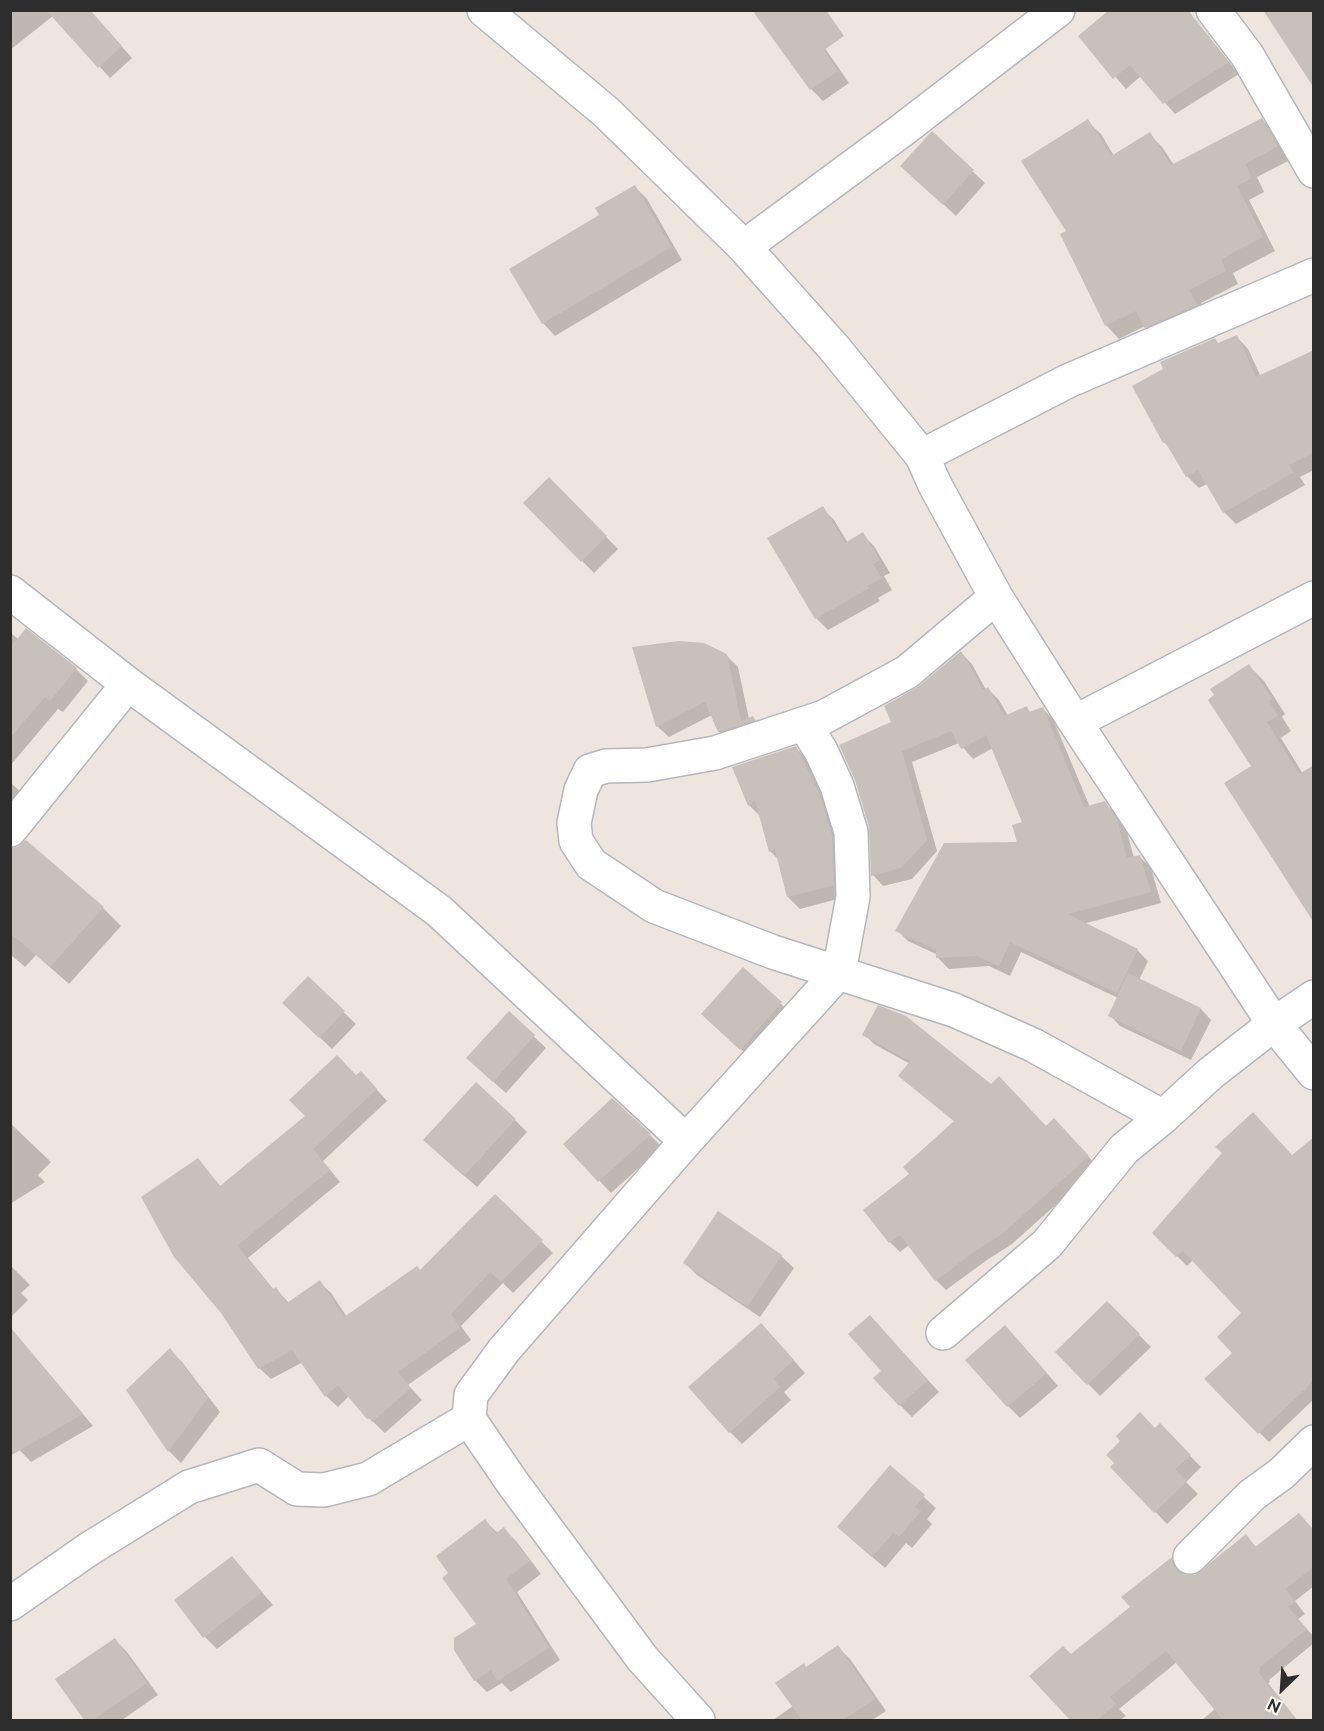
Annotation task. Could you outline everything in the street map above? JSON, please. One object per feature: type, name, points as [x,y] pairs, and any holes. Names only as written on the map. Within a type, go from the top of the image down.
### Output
[{"type":"street","points":[[484,10],[606,112],[744,247],[835,349],[922,456],[935,485],[996,597],[1075,722],[1274,1024],[1314,1073]]},
{"type":"street","points":[[744,247],[892,138],[1058,10]]},
{"type":"street","points":[[1213,10],[1247,55],[1314,171]]},
{"type":"street","points":[[922,456],[1068,381],[1314,275]]},
{"type":"street","points":[[10,592],[128,684],[439,911],[686,1141]]},
{"type":"street","points":[[996,597],[907,672],[824,717],[715,753],[647,765],[606,766],[590,771],[581,790],[574,823],[576,841],[591,864],[654,906],[772,952],[954,1010],[1033,1045],[1163,1118]]},
{"type":"street","points":[[1075,722],[1314,598]]},
{"type":"street","points":[[10,830],[128,684]]},
{"type":"street","points":[[698,1720],[642,1658],[512,1482],[469,1419],[471,1395],[504,1350],[686,1141],[839,972],[853,897],[851,832],[837,786],[821,751],[805,725]]},
{"type":"street","points":[[943,1333],[1047,1244],[1124,1149],[1163,1118],[1211,1073],[1274,1024],[1314,997]]},
{"type":"street","points":[[10,1604],[89,1549],[189,1487],[259,1465],[297,1489],[324,1490],[368,1479],[469,1419]]},
{"type":"street","points":[[1190,1557],[1252,1495],[1281,1474],[1314,1442]]},
{"type":"building","points":[[46,10],[90,10],[122,46],[98,68]]},
{"type":"building","points":[[752,10],[826,10],[844,36],[824,50],[838,71],[810,90]]},
{"type":"building","points":[[1109,10],[1188,10],[1229,62],[1163,104],[1130,65],[1113,79],[1078,36]]},
{"type":"building","points":[[1263,10],[1314,10],[1314,88]]},
{"type":"building","points":[[1262,118],[1278,146],[1245,164],[1252,178],[1237,186],[1263,237],[1221,259],[1226,271],[1189,290],[1197,305],[1144,328],[1136,311],[1105,326],[1060,234],[1066,231],[1021,161],[1088,119],[1111,156],[1150,132],[1171,165]]},
{"type":"building","points":[[932,131],[974,170],[943,205],[900,166]]},
{"type":"building","points":[[635,185],[671,247],[542,324],[509,269],[599,215],[595,208]]},
{"type":"building","points":[[1237,335],[1256,377],[1314,350],[1314,452],[1289,465],[1294,472],[1223,513],[1198,470],[1186,477],[1165,442],[1163,443],[1132,386],[1163,369],[1160,362],[1215,338],[1218,343]]},
{"type":"building","points":[[549,477],[607,536],[581,562],[523,503]]},
{"type":"building","points":[[823,506],[845,543],[863,532],[880,560],[873,564],[882,578],[815,619],[767,538]]},
{"type":"building","points":[[26,628],[77,668],[50,701],[45,697],[10,738],[10,648]]},
{"type":"building","points":[[679,641],[704,643],[727,654],[741,721],[753,716],[755,720],[718,732],[705,702],[656,727],[632,647]]},
{"type":"building","points":[[961,651],[983,690],[988,687],[1004,716],[1027,706],[1029,712],[1043,707],[1084,807],[1105,801],[1117,819],[1127,858],[1140,855],[1151,892],[1068,914],[1138,949],[1117,993],[1010,942],[999,966],[977,956],[936,958],[936,950],[895,931],[944,843],[1017,842],[1012,825],[1022,822],[986,735],[961,749],[951,731],[902,751],[927,840],[901,868],[871,876],[869,827],[855,780],[839,745],[891,722],[884,706],[919,686]]},
{"type":"building","points":[[1249,664],[1272,699],[1269,701],[1278,716],[1267,722],[1299,774],[1314,765],[1314,923],[1224,783],[1251,766],[1208,700],[1214,695],[1210,689]]},
{"type":"building","points":[[796,746],[819,793],[832,835],[834,885],[787,897],[775,850],[769,852],[755,800],[748,806],[732,767]]},
{"type":"building","points":[[26,840],[104,907],[50,967],[10,933],[10,848],[17,847]]},
{"type":"building","points":[[743,967],[782,1002],[740,1050],[701,1014]]},
{"type":"building","points":[[1128,973],[1201,1008],[1181,1051],[1108,1016]]},
{"type":"building","points":[[308,976],[345,1011],[319,1038],[282,1003]]},
{"type":"building","points":[[878,1005],[906,1016],[991,1084],[999,1076],[1046,1126],[1054,1118],[1089,1156],[1002,1234],[935,1281],[900,1235],[889,1243],[863,1210],[909,1174],[903,1167],[954,1121],[898,1076],[910,1061],[862,1035]]},
{"type":"building","points":[[509,1011],[535,1035],[493,1082],[466,1058]]},
{"type":"building","points":[[337,1055],[356,1075],[361,1071],[377,1089],[313,1149],[330,1170],[237,1246],[273,1289],[276,1287],[287,1303],[320,1280],[344,1317],[417,1266],[420,1270],[495,1194],[543,1240],[501,1282],[490,1272],[451,1314],[460,1328],[398,1372],[411,1388],[372,1422],[338,1385],[325,1397],[292,1350],[258,1369],[221,1313],[174,1257],[141,1197],[198,1158],[220,1186],[305,1116],[289,1100]]},
{"type":"building","points":[[476,1082],[516,1119],[464,1176],[423,1140]]},
{"type":"building","points":[[612,1098],[651,1134],[598,1182],[563,1144]]},
{"type":"building","points":[[1253,1112],[1292,1155],[1314,1137],[1314,1377],[1305,1391],[1258,1434],[1204,1379],[1232,1353],[1217,1337],[1241,1313],[1183,1251],[1176,1257],[1152,1233],[1222,1153],[1215,1147]]},
{"type":"building","points":[[718,1211],[782,1255],[747,1307],[683,1263]]},
{"type":"building","points":[[1107,1301],[1140,1334],[1087,1385],[1055,1352]]},
{"type":"building","points":[[870,1315],[928,1380],[899,1406],[873,1378],[881,1371],[848,1334]]},
{"type":"building","points":[[761,1323],[794,1360],[773,1379],[780,1387],[729,1433],[688,1387]]},
{"type":"building","points":[[1005,1325],[1047,1373],[1007,1407],[965,1360]]},
{"type":"building","points":[[10,1327],[83,1414],[10,1456]]},
{"type":"building","points":[[170,1348],[208,1398],[168,1452],[126,1390]]},
{"type":"building","points":[[1140,1412],[1155,1428],[1160,1423],[1191,1455],[1175,1469],[1187,1481],[1154,1513],[1110,1467],[1114,1463],[1106,1455],[1120,1441],[1116,1436]]},
{"type":"building","points":[[890,1465],[925,1495],[915,1507],[921,1511],[899,1537],[894,1532],[872,1557],[837,1527]]},
{"type":"building","points":[[1299,1513],[1314,1531],[1314,1567],[1285,1589],[1295,1602],[1288,1607],[1307,1629],[1259,1668],[1258,1672],[1296,1720],[1223,1720],[1166,1651],[1110,1697],[1116,1704],[1097,1720],[1070,1720],[1029,1676],[1063,1646],[1071,1654],[1130,1607],[1121,1597],[1172,1557],[1177,1571],[1186,1575],[1195,1575],[1246,1534],[1255,1547]]},
{"type":"building","points":[[485,1519],[496,1533],[504,1527],[530,1561],[506,1579],[549,1648],[497,1681],[491,1670],[474,1681],[454,1650],[454,1638],[476,1624],[442,1578],[448,1573],[436,1556]]},
{"type":"building","points":[[232,1556],[262,1592],[203,1638],[174,1600]]},
{"type":"building","points":[[115,1638],[147,1683],[93,1720],[84,1720],[55,1679]]},
{"type":"building","points":[[838,1645],[875,1699],[843,1720],[802,1720],[775,1683],[804,1663],[806,1667]]}]
